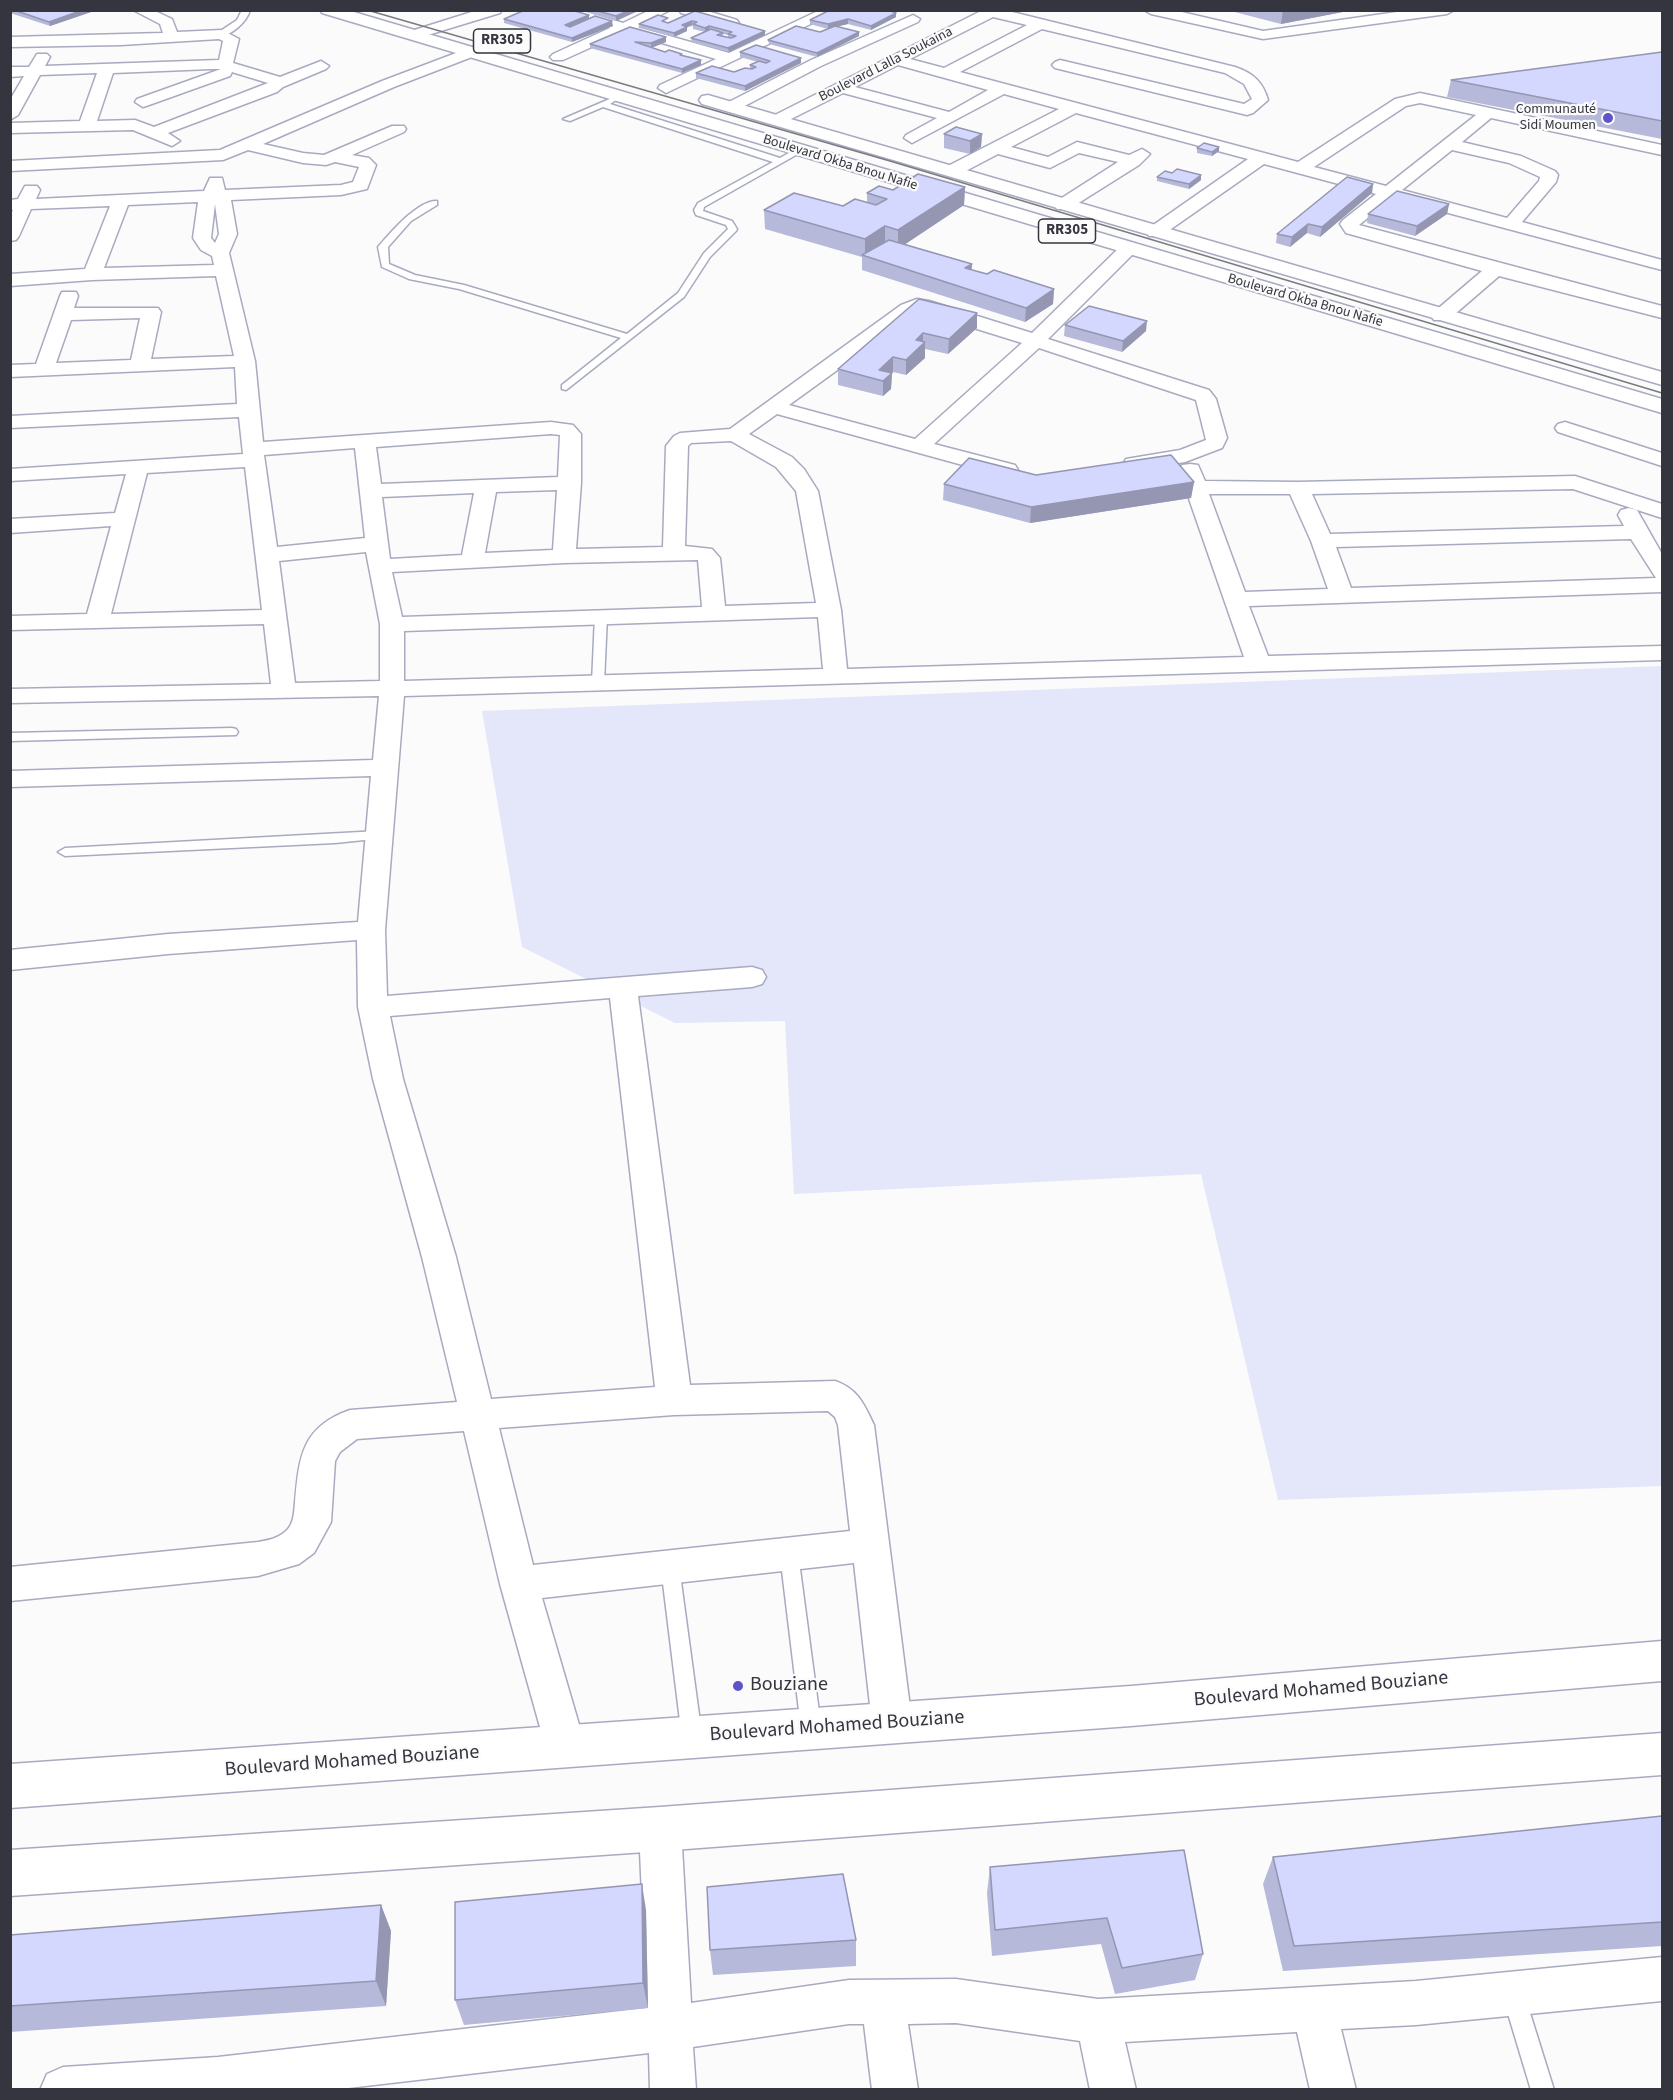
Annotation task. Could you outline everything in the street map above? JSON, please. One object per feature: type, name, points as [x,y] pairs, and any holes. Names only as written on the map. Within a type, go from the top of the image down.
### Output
[{"type":"main road","name":"Boulevard Okba Bnou Nafie","points":[[327,10],[434,41],[469,38]]},
{"type":"main road","name":"Boulevard Okba Bnou Nafie","points":[[422,18],[445,24],[469,38],[610,101],[799,151],[1662,406]]},
{"type":"main road","points":[[553,55],[591,66]]},
{"type":"main road","name":"Boulevard Okba Bnou Nafie","points":[[644,81],[1662,379]]},
{"type":"main road","name":"Boulevard Mohamed Bouziane","points":[[10,1786],[1131,1706],[1662,1661]]},
{"type":"main road","points":[[10,1873],[660,1829],[1662,1754]]},
{"type":"street","points":[[140,10],[167,22],[171,36]]},
{"type":"street","points":[[413,35],[495,10]]},
{"type":"street","points":[[10,166],[223,155],[387,84],[469,38],[480,22],[495,10]]},
{"type":"street","points":[[563,10],[730,58]]},
{"type":"street","points":[[553,55],[663,10]]},
{"type":"street","points":[[687,10],[778,36]]},
{"type":"street","points":[[666,88],[833,10]]},
{"type":"street","points":[[1151,10],[1184,14],[1263,35],[1407,12],[1447,10]]},
{"type":"street","points":[[993,11],[1040,24],[1108,40],[1218,67],[1238,73],[1251,80],[1260,100],[1247,110],[1055,67],[1108,40]]},
{"type":"street","name":"Boulevard Lalla Soukaina","points":[[777,120],[993,11]]},
{"type":"street","points":[[893,13],[957,29]]},
{"type":"street","points":[[731,107],[816,63],[924,21]]},
{"type":"street","points":[[945,74],[1040,24]]},
{"type":"street","points":[[10,28],[47,41]]},
{"type":"street","points":[[10,42],[222,34],[231,39],[231,67]]},
{"type":"street","points":[[1218,67],[1263,35]]},
{"type":"street","points":[[434,41],[469,38]]},
{"type":"street","points":[[10,115],[47,41]]},
{"type":"street","points":[[758,46],[777,52]]},
{"type":"street","points":[[796,57],[816,63]]},
{"type":"street","points":[[896,60],[1662,265]]},
{"type":"street","points":[[153,133],[271,89],[277,84],[321,66]]},
{"type":"street","points":[[135,125],[153,67]]},
{"type":"street","points":[[143,102],[231,67]]},
{"type":"street","points":[[10,72],[231,67],[274,80],[277,84]]},
{"type":"street","points":[[87,126],[106,69]]},
{"type":"street","points":[[912,138],[1005,90],[1030,80]]},
{"type":"street","points":[[842,88],[951,117]]},
{"type":"street","points":[[1299,169],[1406,99],[1430,99],[1662,150]]},
{"type":"street","points":[[952,171],[1073,108]]},
{"type":"street","points":[[1489,112],[1349,224],[1352,229],[1662,312]]},
{"type":"street","points":[[10,128],[135,125],[192,148],[198,156]]},
{"type":"street","points":[[246,145],[318,160],[335,157],[398,129]]},
{"type":"street","points":[[1064,205],[1172,135]]},
{"type":"street","points":[[1450,144],[1527,164],[1549,174],[1547,182],[1511,224]]},
{"type":"street","points":[[997,148],[1050,163],[1077,147],[1133,160]]},
{"type":"street","points":[[223,155],[202,238],[222,262],[245,361],[284,692]]},
{"type":"street","points":[[18,205],[214,194],[341,190],[361,185],[368,165],[335,157]]},
{"type":"street","points":[[278,192],[303,158]]},
{"type":"street","points":[[1155,232],[1261,158]]},
{"type":"street","points":[[10,236],[18,205],[42,165]]},
{"type":"street","points":[[44,370],[64,314],[121,200]]},
{"type":"street","points":[[919,446],[1034,342],[1128,249]]},
{"type":"street","points":[[10,280],[222,262]]},
{"type":"street","points":[[1441,316],[1495,269]]},
{"type":"street","points":[[735,435],[908,309],[917,305],[1202,394],[1206,399],[1217,438],[1215,444],[1185,456],[1116,467]]},
{"type":"street","points":[[64,314],[151,312],[140,366]]},
{"type":"street","points":[[10,371],[245,361]]},
{"type":"street","points":[[774,407],[1024,474]]},
{"type":"street","points":[[10,422],[249,410]]},
{"type":"street","points":[[10,475],[138,468],[365,440],[551,428],[566,429],[571,435],[564,556]]},
{"type":"street","points":[[1565,428],[1662,460]]},
{"type":"street","points":[[674,553],[677,446],[681,440],[687,437],[735,435],[784,462],[796,474],[807,491],[829,610],[836,676]]},
{"type":"street","points":[[365,440],[378,555],[392,624],[392,689],[371,930],[374,1007],[387,1079],[439,1257],[519,1584],[565,1745]]},
{"type":"street","points":[[1185,456],[1258,663]]},
{"type":"street","points":[[98,621],[138,468]]},
{"type":"street","points":[[1197,487],[1298,488],[1565,482],[1585,485],[1662,511]]},
{"type":"street","points":[[370,491],[570,483]]},
{"type":"street","points":[[472,561],[486,487]]},
{"type":"street","points":[[1298,488],[1322,541],[1342,596]]},
{"type":"street","points":[[1619,497],[1662,573]]},
{"type":"street","points":[[10,526],[122,530]]},
{"type":"street","points":[[10,546],[122,530]]},
{"type":"street","points":[[1322,541],[1638,532]]},
{"type":"street","points":[[267,555],[378,555],[472,561],[564,556],[704,554],[709,558],[714,612]]},
{"type":"street","points":[[1237,600],[1662,585]]},
{"type":"street","points":[[392,624],[829,610]]},
{"type":"street","points":[[10,623],[274,617]]},
{"type":"street","points":[[10,696],[284,692],[1662,653]]},
{"type":"street","points":[[10,778],[385,768]]},
{"type":"street","points":[[10,960],[168,944],[371,930]]},
{"type":"street","points":[[374,1007],[752,977]]},
{"type":"street","points":[[623,989],[674,1400]]},
{"type":"street","points":[[10,1584],[258,1559],[286,1552],[301,1541],[312,1522],[317,1461],[327,1440],[350,1425],[674,1400],[836,1396],[848,1407],[856,1425],[891,1723]]},
{"type":"street","points":[[519,1584],[871,1545]]},
{"type":"street","points":[[660,1829],[673,2090]]},
{"type":"street","points":[[63,2090],[217,2085],[670,2028],[849,2002],[956,2001],[1098,2020],[1416,2003],[1662,1980]]},
{"type":"street","points":[[883,2001],[895,2090]]},
{"type":"street","points":[[1314,2008],[1333,2090]]},
{"type":"street","points":[[1098,2020],[1113,2090]]},
{"type":"lane","points":[[222,34],[240,22],[246,10]]},
{"type":"lane","points":[[567,119],[610,101],[780,161]]},
{"type":"lane","points":[[566,387],[681,295],[707,255],[733,229],[729,223],[699,213],[701,205],[799,151]]},
{"type":"lane","points":[[434,203],[408,219],[383,248],[385,265],[411,277],[461,287],[628,337]]},
{"type":"lane","points":[[598,683],[601,616]]},
{"type":"lane","points":[[10,736],[232,732]]},
{"type":"lane","points":[[65,852],[379,835]]},
{"type":"lane","points":[[789,1554],[811,1728]]},
{"type":"lane","points":[[670,1567],[693,1737]]},
{"type":"lane","points":[[1513,1994],[1543,2090]]},
{"type":"shaded area","points":[[1662,666],[1662,1486],[1278,1500],[1201,1174],[794,1194],[785,1021],[675,1023],[522,947],[482,711]]},
{"type":"building","points":[[14,10],[83,10],[49,22]]},
{"type":"building","points":[[525,10],[571,10],[589,15],[565,25],[570,27],[595,16],[612,21],[572,38],[504,19]]},
{"type":"building","points":[[594,10],[630,10],[616,16]]},
{"type":"building","points":[[830,10],[888,10],[896,13],[871,26],[848,19],[828,24],[810,20]]},
{"type":"building","points":[[695,11],[765,31],[728,48],[691,38],[711,29],[723,33],[717,35],[731,38],[736,36],[728,34],[732,32],[693,24],[697,22],[692,21],[682,25],[687,27],[674,33],[639,24],[658,15],[668,18],[662,21],[668,23]]},
{"type":"building","points":[[796,26],[820,32],[835,26],[859,32],[817,53],[768,40]]},
{"type":"building","points":[[630,27],[666,37],[651,43],[635,42],[701,60],[682,69],[590,44]]},
{"type":"building","points":[[756,45],[801,58],[745,86],[696,73],[712,66],[734,72],[745,68],[752,69],[756,67],[750,65],[759,61],[766,63],[770,61],[740,52]]},
{"type":"building","points":[[1662,52],[1662,121],[1451,80]]},
{"type":"building","points":[[956,127],[982,134],[970,141],[944,134]]},
{"type":"building","points":[[1204,143],[1219,147],[1212,152],[1197,148]]},
{"type":"building","points":[[1177,169],[1201,175],[1189,184],[1157,177],[1165,171],[1172,173]]},
{"type":"building","points":[[918,174],[965,187],[898,230],[885,226],[865,239],[764,210],[794,193],[843,206],[855,199],[876,205],[887,199],[867,193],[879,186],[893,190]]},
{"type":"building","points":[[1347,177],[1373,184],[1322,227],[1308,224],[1292,237],[1277,234]]},
{"type":"building","points":[[1397,191],[1449,204],[1417,226],[1368,214]]},
{"type":"building","points":[[889,240],[972,264],[965,268],[987,274],[994,270],[1054,289],[1026,308],[862,255]]},
{"type":"building","points":[[919,299],[977,313],[949,339],[923,333],[916,340],[925,342],[906,360],[893,357],[879,370],[892,373],[883,381],[838,369]]},
{"type":"building","points":[[1089,306],[1147,321],[1123,341],[1065,325]]},
{"type":"building","points":[[1171,455],[1194,482],[1031,507],[944,484],[969,458],[1036,475]]},
{"type":"building","points":[[1662,1816],[1662,1922],[1294,1946],[1273,1857]]},
{"type":"building","points":[[1184,1850],[1203,1954],[1122,1968],[1107,1918],[995,1930],[990,1867]]},
{"type":"building","points":[[843,1874],[856,1940],[710,1950],[707,1887]]},
{"type":"building","points":[[642,1884],[643,1983],[455,2000],[455,1902]]},
{"type":"building","points":[[381,1905],[376,1981],[10,2006],[10,1935]]},
{"type":"tram line","points":[[367,10],[890,161],[1662,393]]},
{"type":"place","name":"Communauté Sidi Moumen","points":[[1608,118]]},
{"type":"place","name":"Bouziane","points":[[738,1686]]}]
